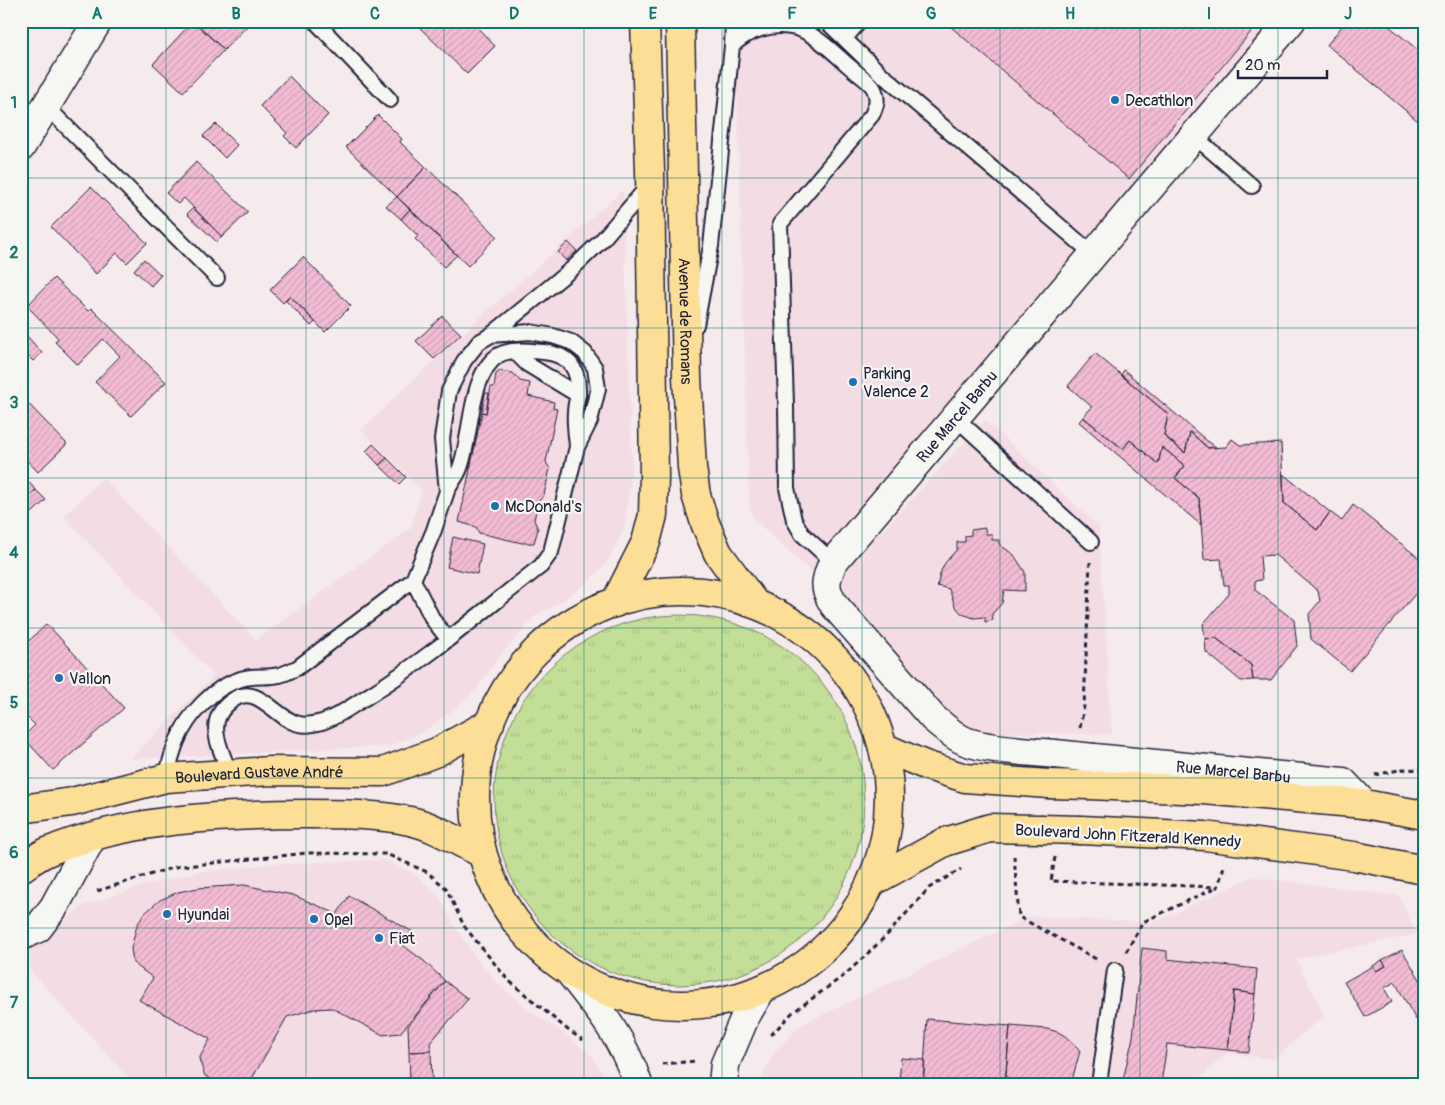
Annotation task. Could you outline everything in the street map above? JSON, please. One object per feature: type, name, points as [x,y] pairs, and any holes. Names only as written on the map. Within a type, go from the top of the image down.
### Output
[{"type":"main road","name":"Avenue de Romans","points":[[615,603],[646,542],[653,515],[650,183],[645,21]]},
{"type":"main road","name":"Avenue de Romans","points":[[680,21],[687,378],[692,468],[696,495],[705,523],[718,553],[755,604]]},
{"type":"main road","points":[[671,592],[728,596],[755,604],[778,614],[819,642],[852,679],[875,723],[883,747],[889,781],[889,815],[883,849],[872,882],[852,916],[826,947],[796,972],[760,990],[723,1002],[683,1006],[644,1002],[606,991],[571,974],[546,956],[525,934],[507,909],[492,882],[482,853],[475,810],[478,766],[490,723],[506,691],[522,669],[553,637],[582,617],[615,603],[643,595],[671,592]]},
{"type":"main road","name":"Boulevard Gustave André","points":[[21,809],[72,802],[166,778],[270,771],[384,772],[437,752],[490,723]]},
{"type":"main road","points":[[883,747],[925,765],[965,778],[1049,784],[1204,790],[1364,804],[1424,815]]},
{"type":"main road","points":[[21,868],[46,852],[92,837],[183,819],[270,814],[361,815],[411,821],[438,831],[482,853]]},
{"type":"main road","name":"Boulevard John Fitzerald Kennedy","points":[[872,882],[945,842],[990,828],[1205,836],[1354,856],[1424,870]]},
{"type":"street","points":[[21,147],[98,21]]},
{"type":"street","name":"Rue Marcel Barbu","points":[[1291,21],[834,562],[826,580],[828,594],[834,604],[933,718],[965,741],[996,748],[1343,782]]},
{"type":"street","points":[[1343,782],[1364,804]]},
{"type":"street","points":[[21,936],[38,928],[54,907],[92,837]]},
{"type":"street","points":[[571,974],[603,1014],[619,1040],[635,1076]]},
{"type":"street","points":[[724,1074],[744,1017],[760,990]]},
{"type":"lane","points":[[314,21],[390,100]]},
{"type":"lane","points":[[687,378],[711,246],[733,21]]},
{"type":"lane","points":[[826,21],[879,72],[1094,255]]},
{"type":"lane","points":[[844,38],[860,21]]},
{"type":"lane","points":[[732,46],[742,36],[755,30],[774,26],[797,28],[821,42],[874,88],[878,102],[872,115],[780,224],[787,488],[794,520],[802,534],[834,562]]},
{"type":"lane","points":[[46,106],[217,278]]},
{"type":"lane","points":[[1194,136],[1252,186]]},
{"type":"lane","points":[[447,491],[442,440],[449,391],[464,361],[479,342],[573,268],[602,240],[650,183]]},
{"type":"lane","points":[[230,774],[215,730],[216,717],[234,698],[245,695],[256,697],[286,719],[298,724],[310,725],[334,717],[401,675],[542,566],[551,552],[577,447],[590,421],[598,390],[595,368],[585,353],[571,342],[553,336],[530,332],[491,334]]},
{"type":"lane","points":[[166,778],[176,741],[199,706],[212,695],[226,685],[240,679],[280,675],[297,668],[413,580],[434,530],[447,491],[460,468],[482,375],[490,363],[500,354],[534,351],[562,356],[570,362],[578,379],[578,395],[574,413],[577,447]]},
{"type":"lane","points":[[514,352],[527,364],[578,395]]},
{"type":"lane","points":[[956,418],[1091,542]]},
{"type":"lane","points":[[413,580],[433,620],[448,639]]},
{"type":"lane","points":[[1098,1084],[1116,970]]},
{"type":"path","points":[[1343,782],[1403,769],[1424,770]]},
{"type":"path","points":[[54,907],[71,899],[175,867],[306,853],[386,854],[427,872],[446,888],[464,926],[508,980],[568,1030],[588,1044]]},
{"type":"path","points":[[1005,857],[1019,855]]},
{"type":"path","points":[[1014,856],[1019,917],[1116,970],[1143,922],[1218,887]]},
{"type":"path","points":[[768,1041],[772,1033],[792,1013],[846,974],[888,934],[929,888],[965,867]]},
{"type":"path","points":[[635,1076],[705,1060],[724,1074]]},
{"type":"shaded area","points":[[735,21],[1274,21],[811,572],[753,518],[749,503]]},
{"type":"shaded area","points":[[623,190],[632,467],[624,530],[605,565],[586,583],[562,601],[536,615],[497,659],[478,687],[453,710],[423,732],[390,746],[130,759],[214,676],[64,516],[103,478],[256,640],[411,528],[422,490],[361,430],[460,336]]},
{"type":"shaded area","points":[[985,420],[1099,527],[1112,734],[981,732],[961,724],[943,710],[845,599],[842,592],[845,571]]},
{"type":"shaded area","points":[[383,860],[415,874],[439,896],[456,928],[477,959],[498,984],[534,1014],[568,1036],[592,1056],[609,1084],[134,1084],[21,960],[21,955],[83,906],[149,884],[197,872],[273,864]]},
{"type":"shaded area","points":[[1252,877],[1399,896],[1417,934],[1296,959],[1324,1015],[1274,1059],[1227,1053],[1192,1084],[762,1084],[764,1072],[776,1050],[801,1025],[1031,916],[1154,923]]},
{"type":"green space","points":[[679,615],[715,618],[750,629],[782,646],[810,669],[833,697],[850,729],[861,764],[864,800],[861,836],[850,871],[833,903],[810,931],[782,954],[750,971],[715,982],[679,985],[643,982],[608,971],[576,954],[548,931],[525,903],[508,871],[497,836],[494,800],[497,764],[508,729],[525,697],[548,669],[576,646],[608,629],[643,618]]},
{"type":"building","points":[[193,21],[224,50],[183,92],[153,64]]},
{"type":"building","points":[[194,21],[252,21],[224,50]]},
{"type":"building","points":[[413,21],[471,21],[495,46],[467,74]]},
{"type":"building","name":"Decathlon","points":[[944,21],[1260,21],[1129,179]]},
{"type":"building","points":[[1346,21],[1383,21],[1424,55],[1424,126],[1327,45]]},
{"type":"building","points":[[289,76],[328,115],[296,148],[284,136],[287,133],[260,106]]},
{"type":"building","points":[[378,115],[402,139],[400,142],[426,167],[397,197],[346,147]]},
{"type":"building","points":[[216,124],[237,145],[225,158],[203,136]]},
{"type":"building","points":[[196,162],[248,212],[222,237],[184,198],[178,204],[166,193]]},
{"type":"building","points":[[426,167],[497,236],[468,266],[397,197]]},
{"type":"building","points":[[91,187],[147,243],[127,263],[117,253],[96,274],[51,227]]},
{"type":"building","points":[[397,197],[410,209],[401,219],[386,206]]},
{"type":"building","points":[[193,208],[222,237],[217,242],[187,214]]},
{"type":"building","points":[[410,209],[457,255],[444,267],[415,239],[418,236],[401,219]]},
{"type":"building","points":[[568,242],[577,251],[566,261],[558,252]]},
{"type":"building","points":[[303,257],[351,306],[325,332],[290,296],[283,303],[270,290]]},
{"type":"building","points":[[144,259],[161,275],[151,286],[134,270]]},
{"type":"building","points":[[54,278],[88,311],[91,308],[166,382],[131,416],[95,382],[120,356],[103,339],[78,365],[55,342],[58,338],[27,306]]},
{"type":"building","points":[[290,296],[315,322],[311,326],[286,301]]},
{"type":"building","points":[[442,316],[461,334],[434,359],[416,341]]},
{"type":"building","points":[[27,336],[42,353],[33,361],[21,349],[21,341]]},
{"type":"building","points":[[1095,353],[1168,414],[1164,435],[1185,453],[1190,432],[1208,448],[1226,447],[1232,439],[1240,445],[1281,443],[1284,503],[1317,530],[1330,512],[1342,521],[1353,505],[1419,558],[1421,587],[1350,671],[1311,639],[1309,614],[1320,601],[1318,591],[1275,555],[1260,556],[1262,580],[1255,581],[1255,590],[1294,620],[1297,646],[1271,680],[1253,680],[1251,665],[1216,638],[1205,639],[1203,624],[1229,594],[1229,585],[1224,585],[1221,559],[1204,560],[1199,498],[1175,478],[1185,466],[1162,447],[1158,464],[1130,440],[1123,449],[1083,417],[1092,407],[1068,386]]},
{"type":"building","points":[[1124,370],[1216,447],[1208,448],[1190,432],[1185,453],[1166,438],[1164,435],[1168,414],[1121,375]]},
{"type":"building","points":[[500,371],[513,373],[520,381],[530,383],[528,396],[554,402],[553,408],[557,409],[546,462],[550,469],[544,495],[538,502],[534,520],[538,529],[534,543],[522,543],[479,533],[476,527],[459,522],[482,412],[486,413],[491,387],[494,387],[496,374]]},
{"type":"building","points":[[485,393],[489,393],[486,413],[482,412]]},
{"type":"building","points":[[21,396],[67,444],[38,472],[21,454]]},
{"type":"building","points":[[1083,417],[1123,449],[1130,440],[1158,464],[1162,447],[1185,466],[1175,478],[1199,498],[1201,525],[1079,422]]},
{"type":"building","points":[[373,444],[387,458],[379,465],[366,451]]},
{"type":"building","points":[[387,458],[406,477],[399,484],[379,465]]},
{"type":"building","points":[[21,474],[36,490],[21,503]]},
{"type":"building","points":[[1283,474],[1330,512],[1317,530],[1284,503]]},
{"type":"building","points":[[36,490],[46,500],[21,523],[21,503]]},
{"type":"building","points":[[985,528],[986,534],[992,534],[992,540],[999,540],[999,544],[1014,555],[1025,572],[1025,591],[1004,590],[1002,603],[992,614],[993,620],[985,622],[985,617],[974,618],[962,614],[955,606],[949,589],[937,586],[945,563],[957,549],[957,542],[965,542],[965,536],[971,535],[971,530]]},
{"type":"building","points":[[453,537],[483,544],[477,574],[447,567]]},
{"type":"building","name":"Vallon","points":[[47,624],[124,708],[53,770],[23,737],[35,725],[21,711],[21,648]]},
{"type":"building","points":[[1216,638],[1251,665],[1253,680],[1241,681],[1206,652],[1205,639]]},
{"type":"building","points":[[244,885],[293,895],[337,914],[349,896],[413,932],[404,946],[424,961],[445,981],[400,1033],[383,1035],[332,1008],[314,1009],[287,1017],[249,1084],[222,1084],[205,1076],[199,1059],[210,1039],[139,1000],[153,978],[133,963],[131,948],[137,925],[145,913],[160,900],[178,892],[198,888]]},
{"type":"building","points":[[1142,948],[1167,951],[1167,959],[1257,969],[1255,994],[1234,991],[1228,1050],[1167,1044],[1161,1084],[1150,1082],[1149,1084],[1122,1084],[1133,1037]]},
{"type":"building","points":[[1402,950],[1424,986],[1424,1015],[1416,1020],[1395,982],[1384,988],[1392,1002],[1365,1017],[1344,982],[1373,966],[1376,971],[1386,966],[1382,960]]},
{"type":"building","points":[[1382,960],[1386,966],[1376,971],[1373,966]]},
{"type":"building","points":[[445,981],[468,999],[430,1043],[431,1051],[409,1052],[408,1026]]},
{"type":"building","points":[[1234,991],[1255,994],[1249,1052],[1228,1050]]},
{"type":"building","points":[[927,1019],[1010,1026],[1005,1084],[923,1084]]},
{"type":"building","points":[[1010,1026],[1047,1029],[1058,1032],[1077,1047],[1080,1051],[1071,1084],[1005,1084]]},
{"type":"building","points":[[431,1051],[432,1084],[410,1084],[409,1052]]},
{"type":"building","points":[[901,1058],[925,1060],[923,1084],[899,1084]]},
{"type":"place","name":"Decathlon","points":[[1115,100]]},
{"type":"place","name":"Parking Valence 2","points":[[853,382]]},
{"type":"place","name":"McDonald's","points":[[495,506]]},
{"type":"place","name":"Vallon","points":[[59,678]]},
{"type":"place","name":"Hyundai","points":[[167,914]]},
{"type":"place","name":"Opel","points":[[314,919]]},
{"type":"place","name":"Fiat","points":[[379,938]]}]
